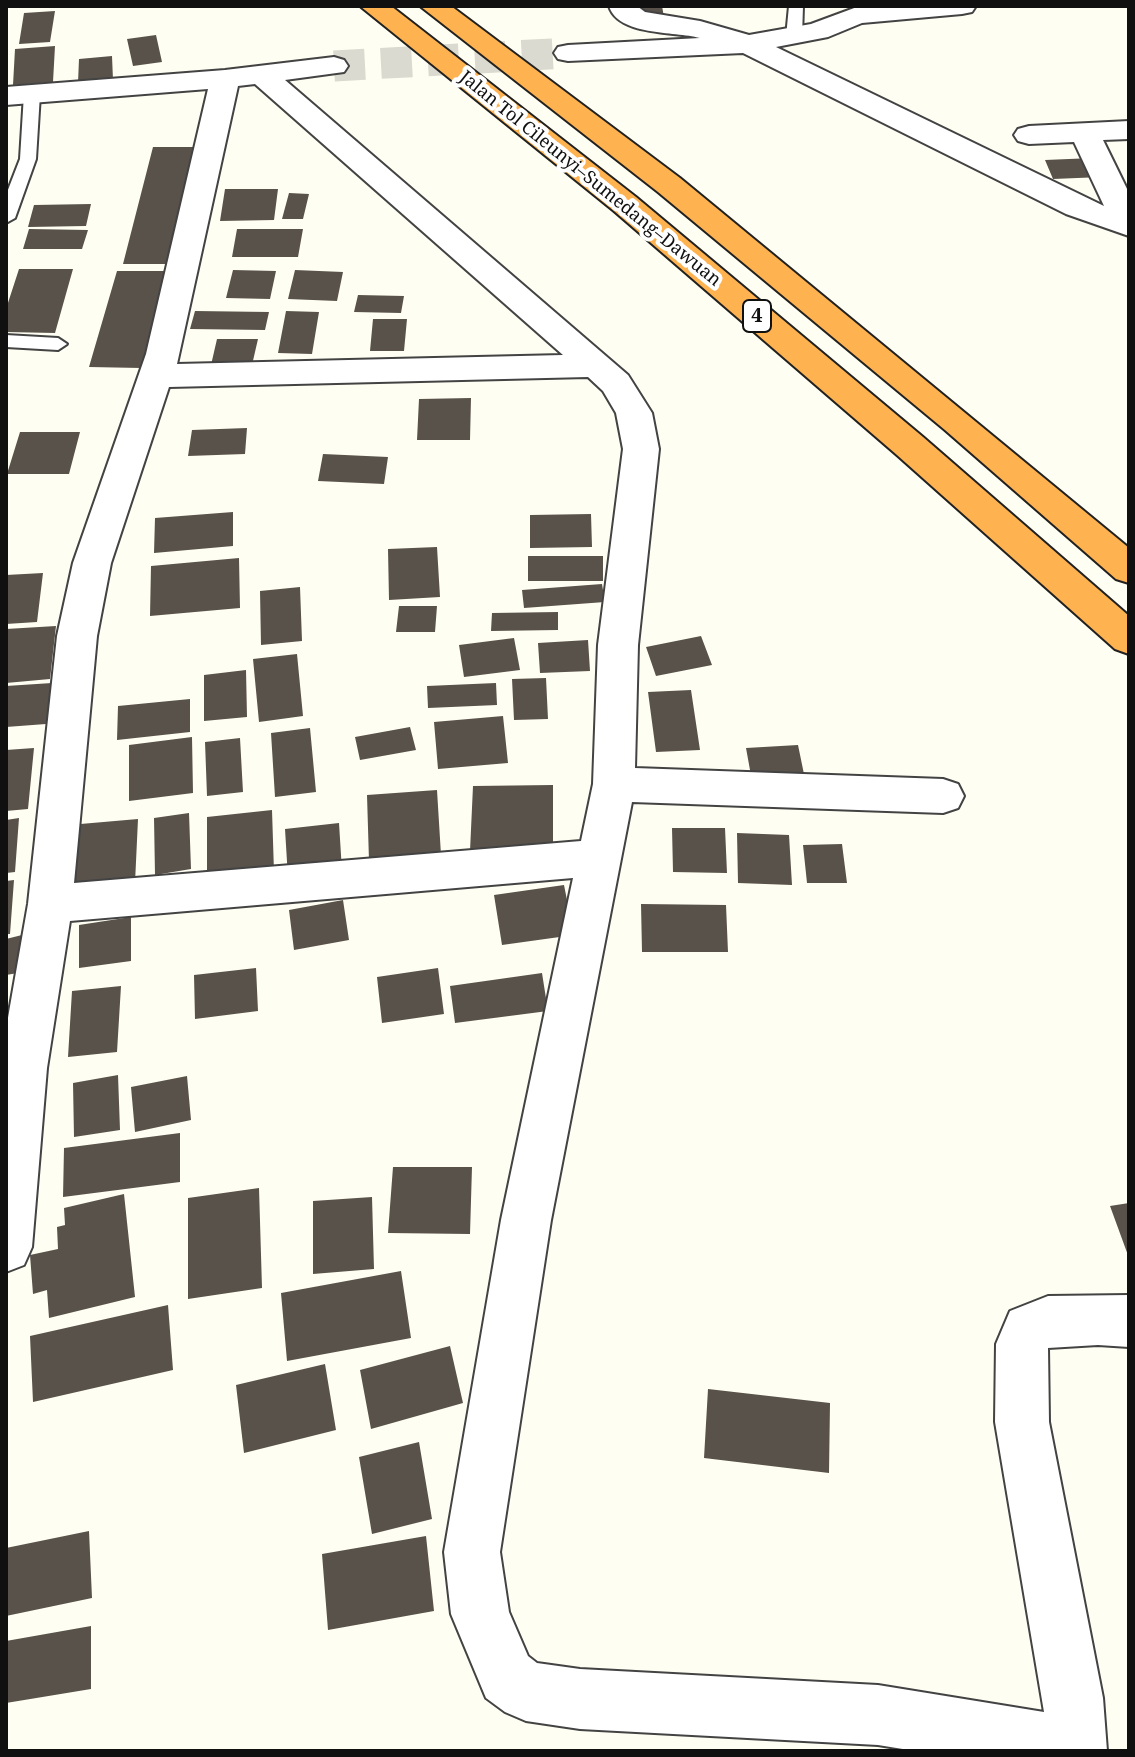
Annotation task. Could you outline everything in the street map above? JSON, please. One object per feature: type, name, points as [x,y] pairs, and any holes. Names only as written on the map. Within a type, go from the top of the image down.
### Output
[{"type":"highway","name":"Jalan Tol Cileunyi–Sumedang–Dawuan","points":[[374,6],[637,214],[910,446],[1129,639]]},
{"type":"highway","name":"Jalan Tol Cileunyi–Sumedang–Dawuan","points":[[434,6],[669,185],[957,422],[1129,569]]},
{"type":"street","points":[[623,6],[624,11],[637,19],[700,29],[748,44],[1077,207],[1129,226]]},
{"type":"street","points":[[568,53],[748,44],[818,31],[849,17],[962,6]]},
{"type":"street","points":[[19,95],[334,66]]},
{"type":"street","points":[[242,76],[616,383],[634,413],[641,449],[618,645],[614,784],[526,1220],[472,1552],[480,1614],[507,1677],[526,1691],[580,1699],[878,1715],[1077,1749],[1073,1698],[1022,1422],[1022,1344],[1029,1330],[1048,1322],[1129,1321]]},
{"type":"street","points":[[6,1247],[15,1068],[50,904],[77,636],[92,563],[163,354],[242,76]]},
{"type":"street","points":[[1029,135],[1129,130]]},
{"type":"street","points":[[1084,132],[1129,226]]},
{"type":"street","points":[[155,376],[593,366]]},
{"type":"street","points":[[614,784],[943,796]]},
{"type":"street","points":[[50,904],[599,858]]},
{"type":"lane","points":[[794,37],[796,6]]},
{"type":"lane","points":[[6,218],[28,159],[19,95]]},
{"type":"lane","points":[[6,341],[58,344]]},
{"type":"building","points":[[641,6],[662,6],[664,17],[643,17]]},
{"type":"building","points":[[55,11],[50,42],[19,44],[24,13]]},
{"type":"building","points":[[156,35],[162,62],[133,66],[127,39]]},
{"type":"building","points":[[55,46],[53,82],[13,85],[15,49]]},
{"type":"building","points":[[112,56],[113,80],[78,83],[79,59]]},
{"type":"building","points":[[153,147],[199,147],[172,264],[123,264]]},
{"type":"building","points":[[1093,158],[1102,177],[1053,179],[1045,160]]},
{"type":"building","points":[[225,189],[278,189],[274,220],[220,221]]},
{"type":"building","points":[[289,193],[309,194],[303,219],[282,219]]},
{"type":"building","points":[[91,204],[86,226],[28,227],[34,205]]},
{"type":"building","points":[[29,229],[88,230],[82,249],[23,249]]},
{"type":"building","points":[[237,229],[303,229],[298,257],[232,257]]},
{"type":"building","points":[[19,269],[73,269],[55,333],[6,332],[6,309]]},
{"type":"building","points":[[233,270],[276,271],[270,299],[226,298]]},
{"type":"building","points":[[295,270],[343,272],[337,301],[288,299]]},
{"type":"building","points":[[117,271],[166,271],[141,368],[89,367]]},
{"type":"building","points":[[358,295],[404,296],[401,313],[354,312]]},
{"type":"building","points":[[195,311],[269,312],[265,330],[190,329]]},
{"type":"building","points":[[286,311],[319,312],[312,354],[278,353]]},
{"type":"building","points":[[373,319],[407,319],[404,351],[370,351]]},
{"type":"building","points":[[217,339],[258,339],[252,365],[211,365]]},
{"type":"building","points":[[471,398],[470,440],[417,440],[419,399]]},
{"type":"building","points":[[247,428],[245,454],[188,456],[192,430]]},
{"type":"building","points":[[20,432],[80,432],[69,474],[7,474]]},
{"type":"building","points":[[323,454],[388,457],[384,484],[318,481]]},
{"type":"building","points":[[233,512],[233,546],[154,553],[155,518]]},
{"type":"building","points":[[591,514],[592,547],[530,548],[530,515]]},
{"type":"building","points":[[437,547],[440,597],[389,600],[388,549]]},
{"type":"building","points":[[528,556],[603,556],[603,581],[528,581]]},
{"type":"building","points":[[239,558],[240,608],[150,616],[151,566]]},
{"type":"building","points":[[43,573],[37,622],[6,624],[6,575]]},
{"type":"building","points":[[602,584],[605,602],[524,608],[522,590]]},
{"type":"building","points":[[300,587],[302,641],[261,645],[260,591]]},
{"type":"building","points":[[399,606],[437,606],[435,632],[396,632]]},
{"type":"building","points":[[558,612],[558,630],[491,631],[492,613]]},
{"type":"building","points":[[56,626],[50,679],[6,683],[6,629]]},
{"type":"building","points":[[701,636],[712,665],[656,676],[646,647]]},
{"type":"building","points":[[514,638],[520,670],[464,677],[459,645]]},
{"type":"building","points":[[588,640],[590,671],[540,673],[538,643]]},
{"type":"building","points":[[297,654],[303,716],[259,722],[253,659]]},
{"type":"building","points":[[246,670],[247,717],[204,721],[204,675]]},
{"type":"building","points":[[546,678],[548,719],[514,720],[512,679]]},
{"type":"building","points":[[52,683],[46,724],[6,727],[6,686]]},
{"type":"building","points":[[496,683],[497,705],[428,708],[427,686]]},
{"type":"building","points":[[691,690],[700,750],[656,752],[648,692]]},
{"type":"building","points":[[190,699],[190,732],[117,740],[118,706]]},
{"type":"building","points":[[503,716],[508,763],[438,769],[434,722]]},
{"type":"building","points":[[410,727],[416,750],[360,760],[355,737]]},
{"type":"building","points":[[310,728],[316,792],[275,797],[271,733]]},
{"type":"building","points":[[192,737],[193,793],[129,801],[129,745]]},
{"type":"building","points":[[240,738],[243,792],[207,796],[205,742]]},
{"type":"building","points":[[798,745],[805,779],[752,781],[746,748]]},
{"type":"building","points":[[34,748],[28,809],[6,811],[6,750]]},
{"type":"building","points":[[553,785],[553,851],[470,851],[473,786]]},
{"type":"building","points":[[437,790],[441,855],[369,861],[367,795]]},
{"type":"building","points":[[272,810],[274,872],[207,879],[207,817]]},
{"type":"building","points":[[189,813],[191,869],[155,875],[154,818]]},
{"type":"building","points":[[19,818],[15,872],[6,873],[6,820]]},
{"type":"building","points":[[138,819],[135,883],[64,889],[69,825]]},
{"type":"building","points":[[339,823],[342,871],[288,878],[285,829]]},
{"type":"building","points":[[672,828],[725,828],[727,873],[673,872]]},
{"type":"building","points":[[737,833],[789,835],[792,885],[738,883]]},
{"type":"building","points":[[842,844],[847,883],[807,883],[803,845]]},
{"type":"building","points":[[14,880],[10,934],[6,934],[6,881]]},
{"type":"building","points":[[564,885],[574,935],[502,945],[494,895]]},
{"type":"building","points":[[343,900],[349,940],[294,950],[289,910]]},
{"type":"building","points":[[641,904],[726,905],[728,952],[642,952]]},
{"type":"building","points":[[131,917],[131,961],[79,968],[79,925]]},
{"type":"building","points":[[22,935],[24,972],[6,975],[6,939]]},
{"type":"building","points":[[256,968],[258,1011],[195,1019],[194,975]]},
{"type":"building","points":[[438,968],[444,1014],[382,1023],[377,977]]},
{"type":"building","points":[[542,973],[548,1011],[455,1023],[450,986]]},
{"type":"building","points":[[121,986],[117,1052],[68,1057],[72,991]]},
{"type":"building","points":[[118,1075],[120,1130],[74,1137],[73,1083]]},
{"type":"building","points":[[187,1076],[191,1120],[135,1132],[131,1087]]},
{"type":"building","points":[[180,1133],[180,1182],[63,1197],[64,1148]]},
{"type":"building","points":[[393,1167],[472,1167],[470,1234],[388,1233]]},
{"type":"building","points":[[259,1188],[262,1288],[188,1299],[188,1198]]},
{"type":"building","points":[[124,1194],[135,1297],[49,1318],[47,1290],[33,1294],[30,1255],[58,1249],[57,1227],[65,1225],[64,1208]]},
{"type":"building","points":[[372,1197],[374,1269],[313,1274],[313,1201]]},
{"type":"building","points":[[1129,1203],[1129,1258],[1110,1206]]},
{"type":"building","points":[[401,1271],[411,1338],[287,1361],[281,1293]]},
{"type":"building","points":[[168,1305],[173,1370],[33,1402],[30,1336]]},
{"type":"building","points":[[450,1346],[463,1403],[371,1429],[360,1370]]},
{"type":"building","points":[[325,1364],[336,1430],[244,1453],[236,1385]]},
{"type":"building","points":[[708,1389],[830,1403],[829,1473],[704,1458]]},
{"type":"building","points":[[419,1442],[432,1519],[372,1534],[359,1457]]},
{"type":"building","points":[[89,1531],[92,1598],[6,1616],[6,1548]]},
{"type":"building","points":[[426,1536],[434,1611],[328,1630],[322,1554]]},
{"type":"building","points":[[91,1626],[91,1689],[6,1703],[6,1641]]},
{"type":"tunnel","points":[[334,66],[568,53]]}]
